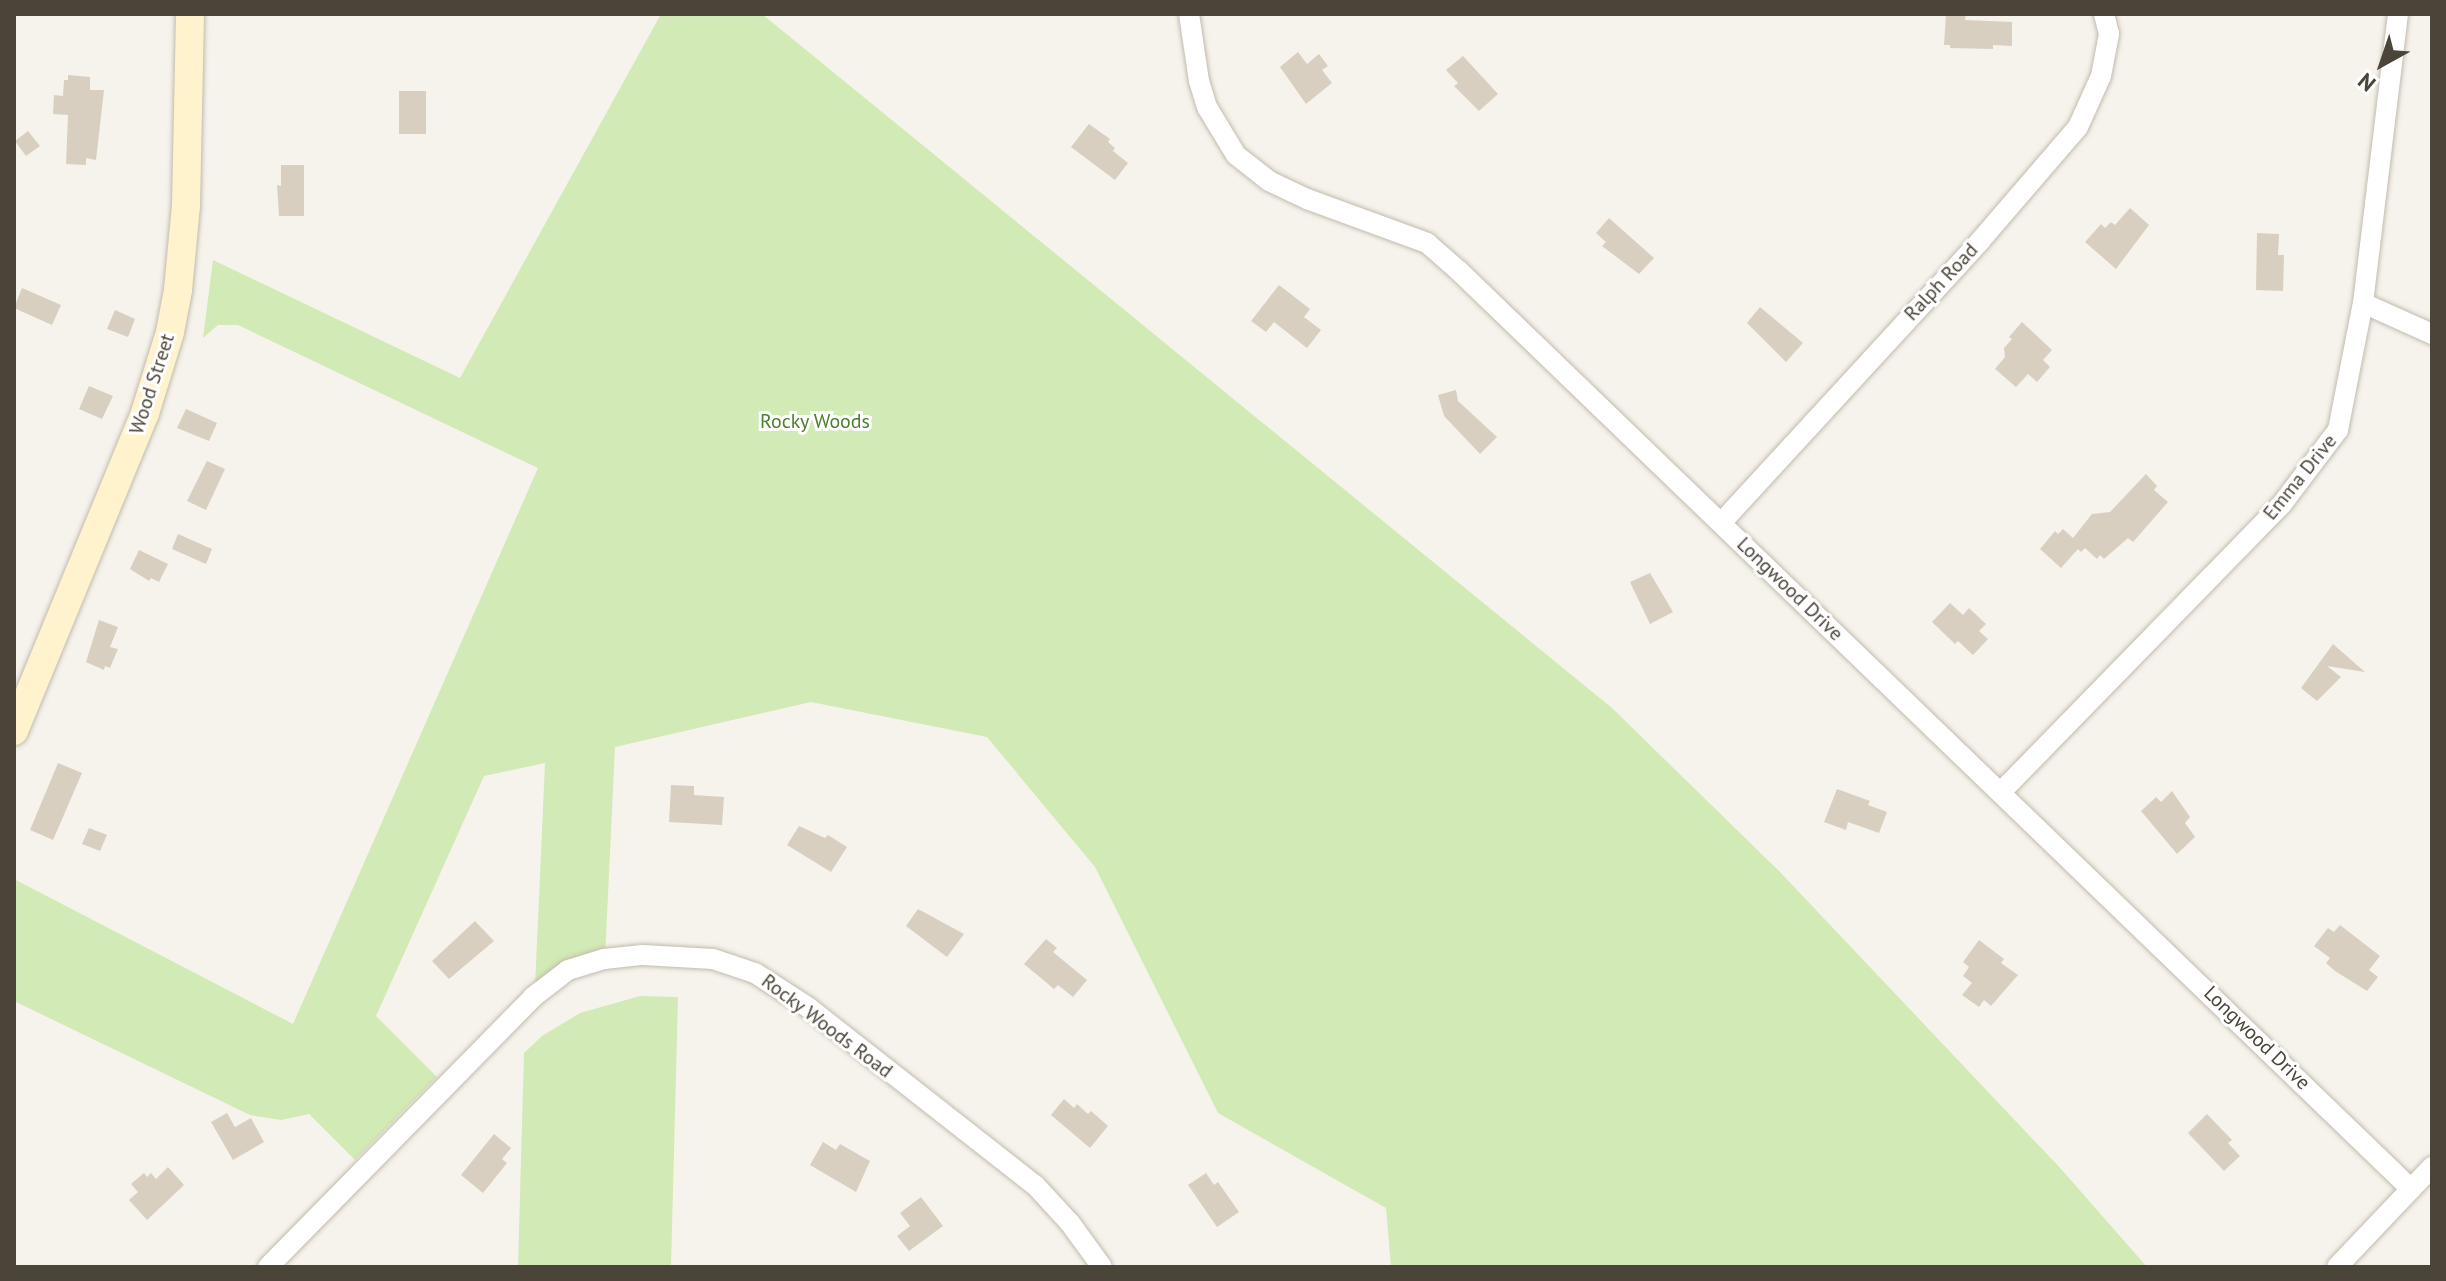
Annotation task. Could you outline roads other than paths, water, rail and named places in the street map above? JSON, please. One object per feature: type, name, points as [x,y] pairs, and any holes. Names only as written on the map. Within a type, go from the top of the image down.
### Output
[{"type":"main road","name":"Wood Street","points":[[14,731],[145,413],[170,332],[178,290],[186,206],[190,14]]},
{"type":"street","name":"Longwood Drive","points":[[1189,14],[1199,81],[1207,107],[1236,155],[1269,181],[1307,199],[1427,243],[2411,1189]]},
{"type":"street","name":"Ralph Road","points":[[1721,523],[1980,241],[2078,127],[2101,76],[2109,34],[2104,14]]},
{"type":"street","name":"Emma Drive","points":[[2001,792],[2282,504],[2338,430],[2363,303],[2398,14]]},
{"type":"street","points":[[2363,303],[2432,334]]},
{"type":"street","name":"Rocky Woods Road","points":[[268,1267],[533,997],[568,970],[604,959],[643,955],[713,959],[755,973],[809,1008],[1035,1185],[1070,1223],[1102,1267]]},
{"type":"street","points":[[2337,1267],[2432,1167]]},
{"type":"park label","name":"Rocky Woods","points":[[815,421]]}]
